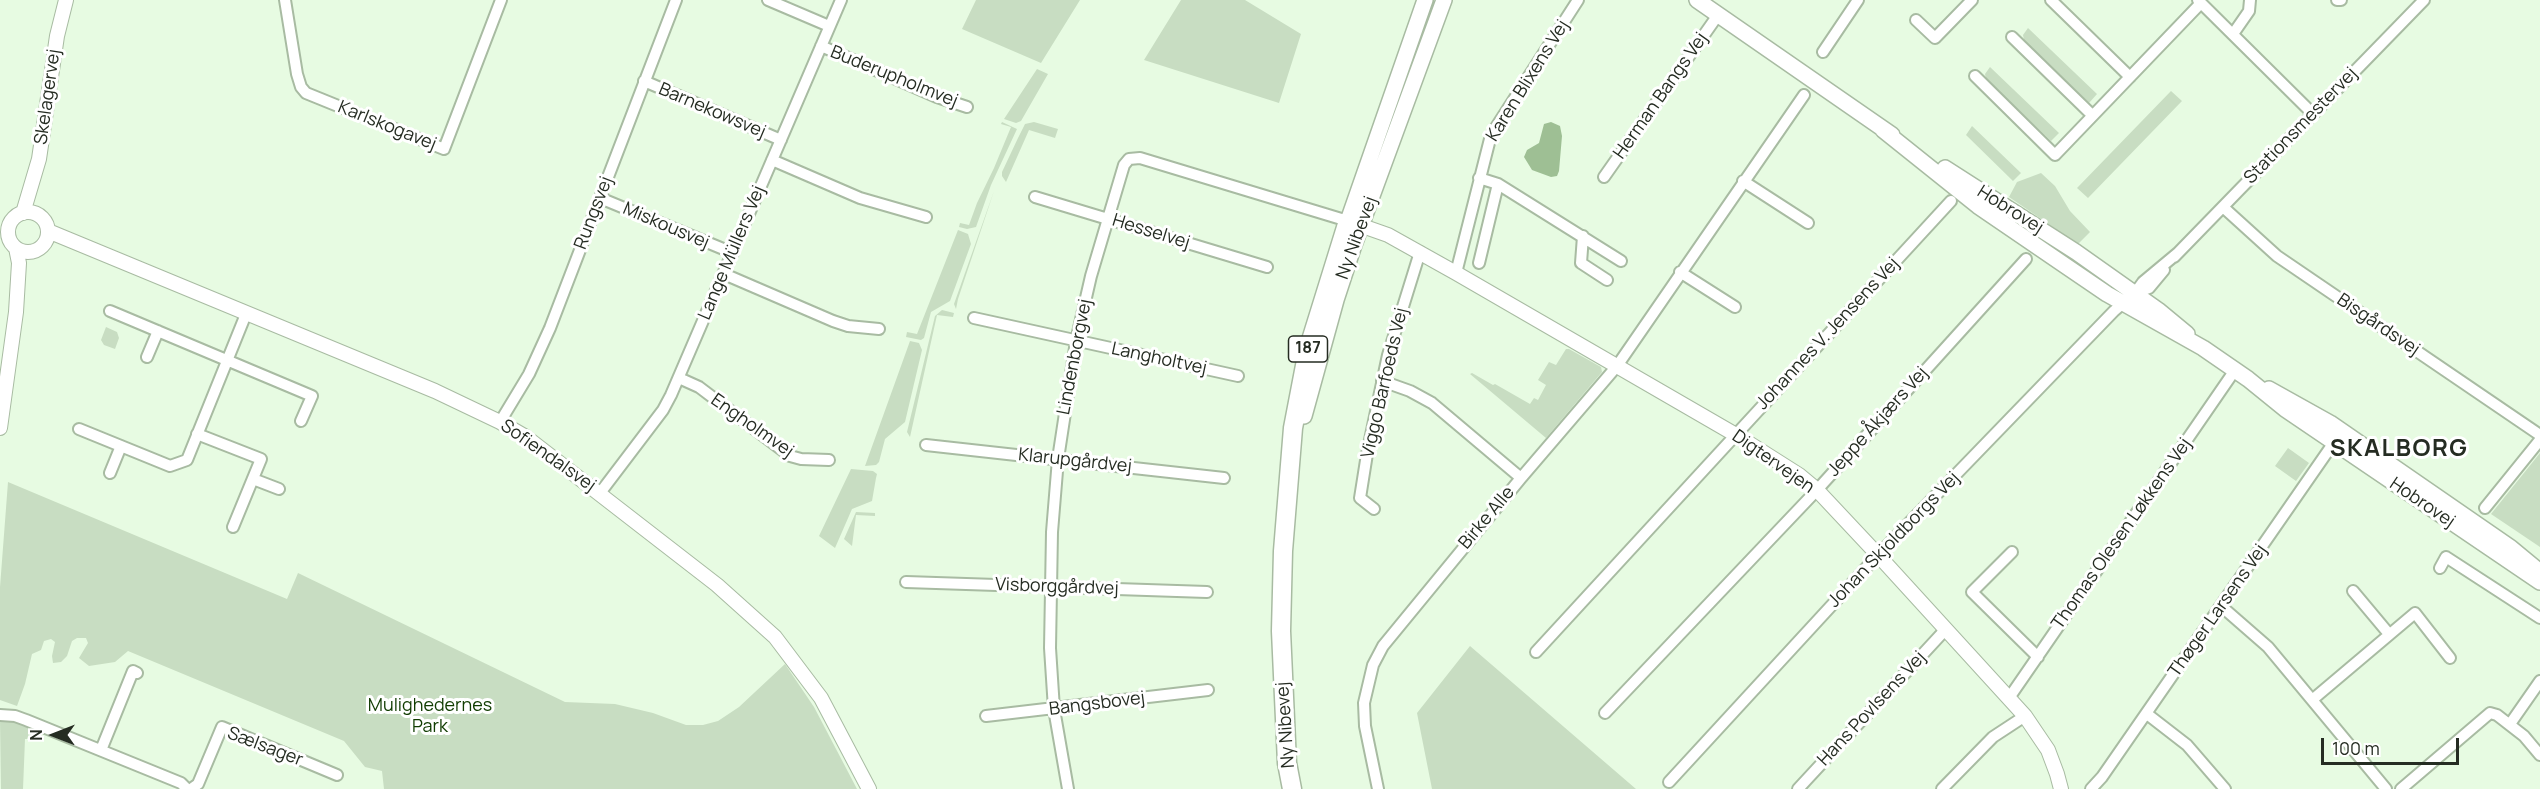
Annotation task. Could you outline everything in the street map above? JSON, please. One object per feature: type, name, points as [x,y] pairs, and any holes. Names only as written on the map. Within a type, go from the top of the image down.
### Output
[{"type":"highway","name":"Ny Nibevej","points":[[1292,789],[1287,763],[1281,631],[1283,551],[1293,428],[1303,373],[1321,303],[1354,223]]},
{"type":"highway","name":"Ny Nibevej","points":[[1289,481],[1304,416]]},
{"type":"main road","name":"Hobrovej","points":[[1697,0],[1883,129],[1978,206],[2099,289],[2130,298],[2167,330],[2203,348],[2241,374],[2291,399],[2338,437],[2540,582]]},
{"type":"main road","name":"Ny Nibevej","points":[[1304,416],[1336,300],[1354,223],[1435,1]]},
{"type":"main road","name":"Hobrovej","points":[[2338,437],[2511,548],[2540,572]]},
{"type":"street","name":"Skelagervej","points":[[57,36],[58,0]]},
{"type":"street","name":"Skelagervej","points":[[14,221],[39,159],[57,36],[66,0]]},
{"type":"street","name":"Karlskogavej","points":[[285,0],[297,74],[300,87],[306,93],[444,149],[501,0]]},
{"type":"street","name":"Rungsvej","points":[[500,422],[529,374],[550,328],[676,0]]},
{"type":"street","points":[[768,0],[830,26]]},
{"type":"street","name":"Lange Müllers Vej","points":[[600,493],[663,410],[679,378],[841,0]]},
{"type":"street","name":"Karen Blixens Vej","points":[[1456,273],[1491,135],[1578,0]]},
{"type":"street","points":[[1823,52],[1858,0]]},
{"type":"street","points":[[2051,0],[2130,77]]},
{"type":"street","points":[[2233,34],[2249,11],[2250,0]]},
{"type":"street","name":"Stationsmestervej","points":[[2130,298],[2149,288],[2179,252],[2424,0]]},
{"type":"street","points":[[1975,76],[2055,155],[2091,114],[2130,77],[2200,1],[2313,114]]},
{"type":"street","points":[[1916,20],[1935,38],[1965,2]]},
{"type":"street","name":"Herman Bangs Vej","points":[[1604,177],[1718,15]]},
{"type":"street","points":[[2012,37],[2091,114]]},
{"type":"street","name":"Buderupholmvej","points":[[821,46],[937,97],[967,107]]},
{"type":"street","name":"Barnekowsvej","points":[[644,81],[781,140]]},
{"type":"street","name":"Birke Alle","points":[[1378,789],[1364,715],[1367,682],[1383,646],[1521,478],[1617,366],[1804,95]]},
{"type":"street","name":"Lindenborgvej","points":[[1068,789],[1054,709],[1050,587],[1058,459],[1076,341],[1107,218],[1124,165],[1129,159],[1140,158],[1354,223]]},
{"type":"street","points":[[772,160],[860,198],[926,217]]},
{"type":"street","points":[[1479,178],[1498,184],[1621,261]]},
{"type":"street","points":[[1743,181],[1808,223]]},
{"type":"street","points":[[1479,262],[1498,184]]},
{"type":"street","name":"Hesselvej","points":[[1035,197],[1267,267]]},
{"type":"street","name":"Miskousvej","points":[[600,198],[733,253]]},
{"type":"street","name":"Johannes V. Jensens Vej","points":[[1536,652],[1951,201]]},
{"type":"street","name":"Bisgårdsvej","points":[[2223,207],[2277,256],[2540,435]]},
{"type":"street","points":[[0,428],[16,312],[19,263],[16,248],[10,241],[14,221],[45,221],[42,242],[16,312]]},
{"type":"street","name":"Digtervejen","points":[[1354,223],[1388,235],[1456,273],[1736,435],[1783,464],[1817,490],[2025,716],[2048,750],[2061,789]]},
{"type":"street","points":[[1583,236],[1581,263],[1607,280]]},
{"type":"street","name":"Sofiendalsvej","points":[[16,248],[24,252],[42,242],[121,262],[435,391],[526,437],[717,585],[779,641],[821,698],[869,789]]},
{"type":"street","name":"Viggo Barfoeds Vej","points":[[1374,509],[1360,498],[1382,381],[1419,252]]},
{"type":"street","name":"Jeppe Åkjærs Vej","points":[[1605,713],[1817,490],[2026,259]]},
{"type":"street","points":[[1680,272],[1735,307]]},
{"type":"street","points":[[724,274],[833,321],[848,326],[879,329]]},
{"type":"street","name":"Johan Skjoldborgs Vej","points":[[1669,782],[1878,555],[2130,298]]},
{"type":"street","points":[[110,311],[312,396],[302,421]]},
{"type":"street","points":[[79,429],[170,466],[187,460],[246,314]]},
{"type":"street","name":"Langholtvej","points":[[974,318],[1238,376]]},
{"type":"street","points":[[147,357],[158,331]]},
{"type":"street","name":"Thomas Olesen Løkkens Vej","points":[[2009,698],[2241,374]]},
{"type":"street","name":"Engholmvej","points":[[679,378],[699,387],[790,456],[801,459],[829,460]]},
{"type":"street","points":[[1382,381],[1410,391],[1432,403],[1521,478]]},
{"type":"street","points":[[198,434],[261,459],[232,527]]},
{"type":"street","name":"Thøger Larsens Vej","points":[[2091,789],[2102,777],[2338,437]]},
{"type":"street","points":[[2485,508],[2540,440]]},
{"type":"street","name":"Klarupgårdvej","points":[[926,445],[1224,477]]},
{"type":"street","points":[[110,473],[121,446]]},
{"type":"street","points":[[253,479],[279,489]]},
{"type":"street","points":[[2012,552],[1972,592],[2038,657]]},
{"type":"street","points":[[2440,568],[2446,557],[2540,618]]},
{"type":"street","name":"Visborggårdvej","points":[[906,582],[1208,592]]},
{"type":"street","points":[[2353,591],[2389,634]]},
{"type":"street","points":[[2221,606],[2260,638],[2386,789]]},
{"type":"street","points":[[2312,700],[2415,613],[2450,658]]},
{"type":"street","name":"Hans Povlsens Vej","points":[[1798,789],[1946,629]]},
{"type":"street","points":[[101,750],[133,671],[137,672]]},
{"type":"street","points":[[2510,724],[2540,681]]},
{"type":"street","name":"Bangsbovej","points":[[986,716],[1208,690]]},
{"type":"street","points":[[2401,789],[2490,713],[2510,724],[2540,755]]},
{"type":"street","points":[[2146,714],[2187,745],[2225,789]]},
{"type":"street","name":"Sælsager","points":[[0,715],[15,716],[181,783],[189,789],[198,784],[222,728],[337,775]]},
{"type":"street","points":[[1942,789],[1993,736],[2025,716]]},
{"type":"green space","points":[[976,0],[1080,0],[1041,63],[962,29]]},
{"type":"green space","points":[[1181,0],[1245,0],[1301,34],[1279,103],[1144,60]]},
{"type":"green space","points":[[2028,28],[2097,94],[2089,103],[2024,40],[2023,35]]},
{"type":"green space","points":[[1990,67],[2059,133],[2051,141],[1986,79],[1985,74]]},
{"type":"green space","points":[[1037,69],[1048,74],[1021,121],[1016,123],[1004,119]]},
{"type":"green space","points":[[2171,91],[2182,101],[2088,198],[2077,188]]},
{"type":"green space","points":[[1002,122],[1017,129],[991,185],[976,227],[967,229],[959,227],[960,223],[969,225],[1011,127],[1001,124]]},
{"type":"green space","points":[[1034,122],[1058,129],[1055,138],[1029,130],[1006,182],[1002,172],[1025,124]]},
{"type":"green space","points":[[1972,126],[2021,173],[2013,181],[1966,135]]},
{"type":"green space","points":[[2041,173],[2055,186],[2070,211],[2090,232],[2078,244],[2009,197],[2017,182]]},
{"type":"green space","points":[[994,191],[958,299],[956,309],[954,304]]},
{"type":"green space","points":[[958,230],[968,234],[971,244],[950,301],[931,312],[924,338],[921,340],[906,337],[907,332],[917,334]]},
{"type":"green space","points":[[942,310],[954,313],[953,317],[937,315],[910,437],[907,432],[935,316]]},
{"type":"green space","points":[[106,327],[117,332],[119,338],[115,349],[104,345],[101,340]]},
{"type":"green space","points":[[910,341],[919,343],[922,350],[905,422],[885,439],[879,462],[876,465],[865,466]]},
{"type":"green space","points":[[1566,349],[1601,367],[1602,372],[1546,438],[1470,374],[1495,384],[1530,404],[1534,398],[1538,400],[1546,385],[1538,380],[1549,362],[1556,365]]},
{"type":"green space","points":[[2288,448],[2309,463],[2296,481],[2275,466]]},
{"type":"green space","points":[[2540,453],[2540,547],[2491,514]]},
{"type":"green space","points":[[851,469],[873,471],[877,474],[872,501],[852,509],[835,548],[819,536]]},
{"type":"green space","name":"Mulighedernes Park","points":[[8,482],[287,599],[298,573],[565,702],[615,704],[653,713],[686,725],[703,725],[718,721],[739,707],[785,664],[814,707],[857,789],[384,789],[382,771],[365,767],[344,741],[128,651],[115,662],[89,666],[79,658],[88,643],[86,638],[77,638],[72,641],[67,656],[61,662],[53,663],[55,642],[51,639],[44,641],[41,650],[32,654],[17,706],[0,700],[0,587]]},
{"type":"green space","points":[[856,512],[875,513],[875,516],[856,515],[852,546],[844,539]]},
{"type":"green space","points":[[1470,646],[1636,789],[1432,789],[1417,713]]},
{"type":"green space","points":[[0,720],[14,720],[32,726],[25,739],[23,789],[1,789]]},
{"type":"shaded area","points":[[1551,122],[1560,126],[1562,136],[1559,171],[1557,176],[1551,177],[1532,170],[1524,157],[1527,150],[1539,143],[1544,124]]},
{"type":"district","name":"SKALBORG","points":[[2399,449]]}]
